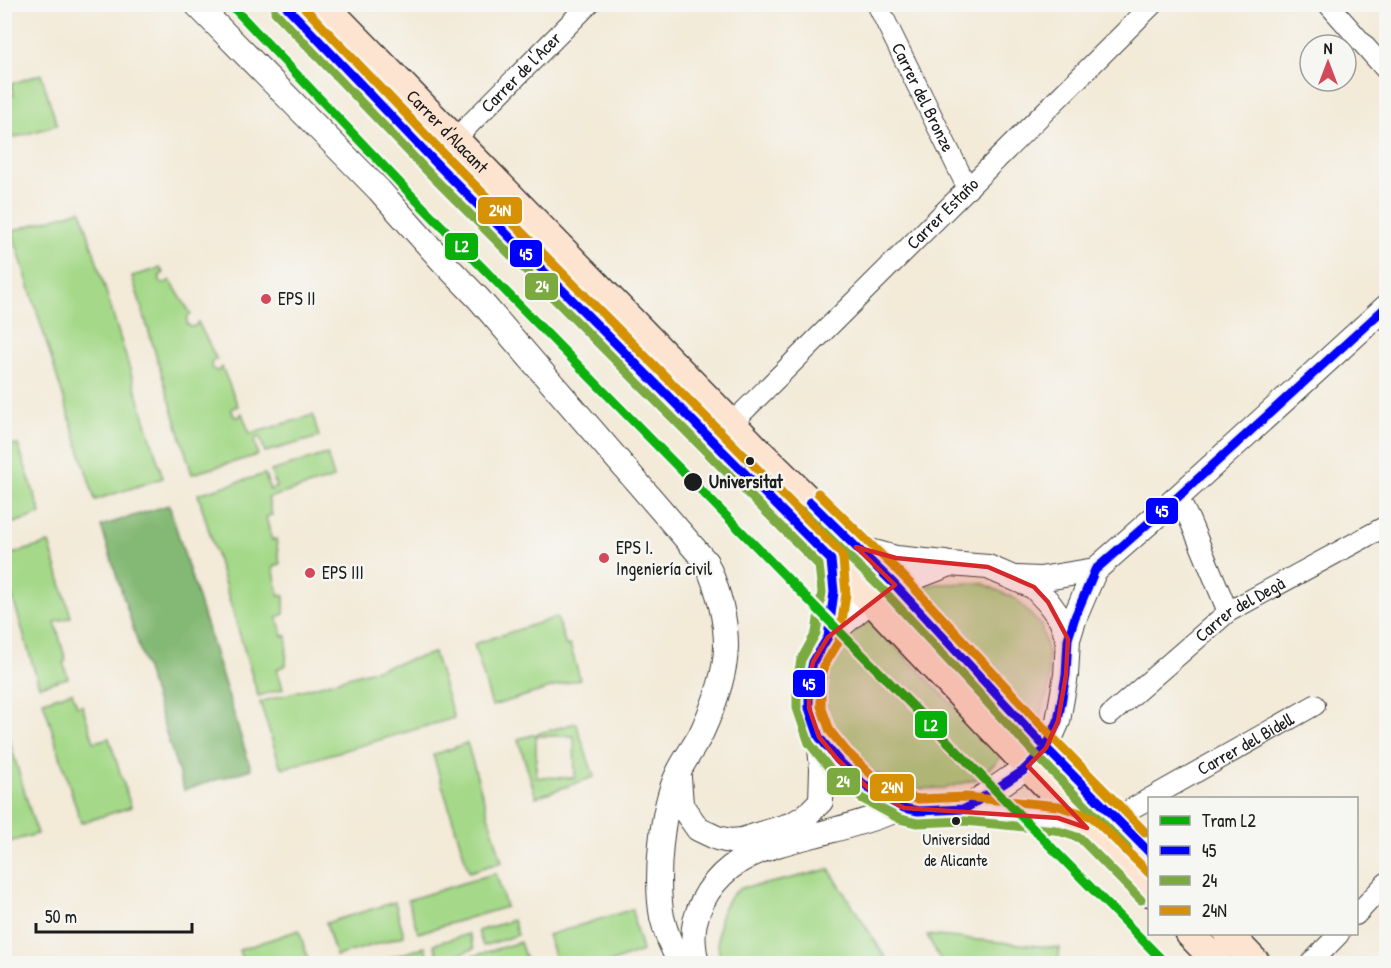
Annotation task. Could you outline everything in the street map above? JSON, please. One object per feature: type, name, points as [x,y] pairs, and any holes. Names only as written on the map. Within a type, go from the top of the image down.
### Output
[{"type":"main road","name":"Carrer d'Alacant","points":[[284,4],[438,165],[844,553],[895,585],[1037,757],[1115,818],[1148,853]]},
{"type":"main road","name":"Carrer d'Alacant","points":[[323,4],[732,423],[844,553]]},
{"type":"main road","points":[[844,553],[872,600],[1037,757],[1087,828],[1148,891]]},
{"type":"main road","points":[[1192,935],[1219,963]]},
{"type":"main road","points":[[1230,935],[1257,963]]},
{"type":"street","points":[[196,4],[380,190],[478,298],[706,562],[717,588],[724,619],[726,647],[722,679],[700,734],[670,793],[662,838],[659,886],[662,917],[670,942],[681,963]]},
{"type":"street","name":"Carrer de l'Acer","points":[[455,139],[589,4]]},
{"type":"street","name":"Carrer del Bronze","points":[[877,4],[968,189]]},
{"type":"street","name":"Carrer Estaño","points":[[732,423],[1153,4]]},
{"type":"street","points":[[1328,4],[1386,70]]},
{"type":"street","points":[[965,809],[1023,771],[1037,757],[1058,721],[1066,675],[1068,639],[1095,570],[1386,307]]},
{"type":"street","points":[[1178,497],[1228,612]]},
{"type":"street","name":"Carrer del Degà","points":[[1110,715],[1228,612],[1386,526]]},
{"type":"street","points":[[828,637],[834,592],[844,553],[988,567],[1034,587],[1061,620],[1068,639]]},
{"type":"street","points":[[679,772],[681,805],[698,829],[717,838],[730,841],[742,840],[793,824],[806,816],[821,801],[822,769],[819,737],[809,708],[809,682],[813,662],[828,637],[872,600],[895,585],[950,564]]},
{"type":"street","points":[[1016,578],[1040,579],[1095,570]]},
{"type":"street","name":"Carrer del Bidell","points":[[1152,797],[1315,705]]},
{"type":"street","points":[[819,737],[838,760],[868,788],[903,808],[918,811],[965,809],[1058,818],[1087,828]]},
{"type":"street","name":"Carrer del Bidell","points":[[1115,818],[1148,799]]},
{"type":"street","points":[[697,963],[693,938],[695,922],[706,893],[722,874],[748,856],[786,842],[855,824],[903,808]]},
{"type":"street","points":[[1358,913],[1386,883]]},
{"type":"street","points":[[1310,963],[1337,935]]},
{"type":"highlighted area","points":[[856,547],[896,558],[988,567],[1034,587],[1048,602],[1068,639],[1066,675],[1058,721],[1046,748],[1028,766],[1087,828],[1058,818],[904,808],[868,788],[838,760],[819,737],[809,708],[809,682],[813,662],[828,637],[895,585]]},
{"type":"green space","points":[[41,74],[57,125],[13,138],[5,111],[5,98],[14,95],[11,84]]},
{"type":"green space","points":[[81,210],[163,478],[95,500],[12,231]]},
{"type":"green space","points":[[160,268],[164,273],[160,275],[160,282],[164,284],[170,280],[191,314],[187,317],[187,324],[191,327],[198,322],[217,360],[211,363],[212,368],[216,371],[222,367],[238,406],[232,408],[232,412],[235,417],[239,417],[242,413],[250,434],[313,415],[319,437],[265,452],[260,437],[254,439],[258,455],[192,474],[132,276]]},
{"type":"green space","points":[[5,444],[18,445],[41,514],[5,526]]},
{"type":"green space","points":[[327,454],[334,478],[268,498],[272,515],[266,517],[272,540],[276,539],[280,564],[273,567],[279,596],[284,595],[284,614],[277,617],[283,636],[287,636],[286,665],[277,669],[283,689],[258,696],[198,494],[265,474],[270,490],[276,487],[271,471]]},
{"type":"green space","points":[[169,505],[251,769],[184,790],[101,526]]},
{"type":"green space","points":[[49,543],[71,617],[55,622],[66,661],[63,662],[68,678],[39,686],[5,572],[5,556]]},
{"type":"green space","points":[[982,583],[1016,599],[1041,626],[1048,654],[1049,688],[1038,721],[911,588],[938,584]]},
{"type":"green space","points":[[557,617],[566,646],[570,645],[580,679],[492,706],[474,644]]},
{"type":"green space","points":[[869,620],[1003,756],[977,779],[946,788],[908,789],[875,773],[841,748],[825,710],[827,684],[833,658],[850,635]]},
{"type":"green space","points":[[434,653],[454,718],[284,768],[280,765],[260,702]]},
{"type":"green space","points":[[72,692],[77,706],[82,705],[94,742],[109,738],[131,807],[81,823],[43,701]]},
{"type":"green space","points":[[4,722],[37,834],[5,843],[4,843]]},
{"type":"green space","points":[[576,723],[594,777],[536,797],[518,739]],"holes":[[[536,736],[574,736],[575,778],[536,777]]]},
{"type":"green space","points":[[467,743],[502,862],[469,872],[433,755]]},
{"type":"green space","points":[[829,869],[889,963],[722,963],[718,933],[723,911],[734,894],[744,887]]},
{"type":"green space","points":[[496,873],[506,907],[418,933],[408,900]]},
{"type":"green space","points":[[395,902],[404,936],[336,956],[326,923]]},
{"type":"green space","points":[[633,909],[642,951],[610,963],[556,963],[548,935]]},
{"type":"green space","points":[[513,920],[518,935],[483,946],[478,931]]},
{"type":"green space","points":[[299,930],[309,963],[243,963],[239,950]]},
{"type":"green space","points":[[469,934],[474,949],[439,960],[434,944]]},
{"type":"green space","points":[[927,935],[1060,948],[1058,963],[942,963]]},
{"type":"green space","points":[[520,942],[527,963],[450,963]]},
{"type":"green space","points":[[425,947],[429,963],[392,963],[390,958]]},
{"type":"tram line","name":"L2","points":[[230,4],[416,200],[1166,964]]},
{"type":"transit line","name":"45","points":[[284,4],[438,165],[831,560],[834,592],[828,637],[813,662],[809,682],[809,708],[819,737],[838,760],[868,788],[904,808],[918,811],[965,809],[1023,771],[1046,748],[1058,721],[1066,675],[1068,639],[1095,570],[1386,307]]},
{"type":"transit line","name":"24N","points":[[301,4],[447,157],[841,553],[846,594],[839,641],[824,666],[821,706],[830,731],[847,752],[875,778],[908,797],[919,799],[966,797],[1059,806],[1092,817],[1148,872]]},
{"type":"transit line","name":"24","points":[[275,12],[429,173],[819,565],[822,592],[816,633],[801,660],[797,681],[797,708],[809,743],[830,769],[861,798],[900,819],[917,823],[965,821],[1055,830],[1080,838],[1141,900]]},
{"type":"transit line","name":"24N","points":[[818,493],[904,577],[1055,740],[1146,833]]},
{"type":"transit line","name":"45","points":[[810,502],[895,585],[1046,748],[1148,851]]},
{"type":"transit line","name":"24","points":[[802,511],[886,593],[1037,756],[1128,849]]},
{"type":"place","name":"EPS II","points":[[266,299]]},
{"type":"place","name":"Universitat","points":[[693,482]]},
{"type":"place","name":"EPS I. Ingeniería civil","points":[[604,558]]},
{"type":"place","name":"EPS III","points":[[310,573]]},
{"type":"place","name":"Universidad de Alicante","points":[[956,821]]}]
